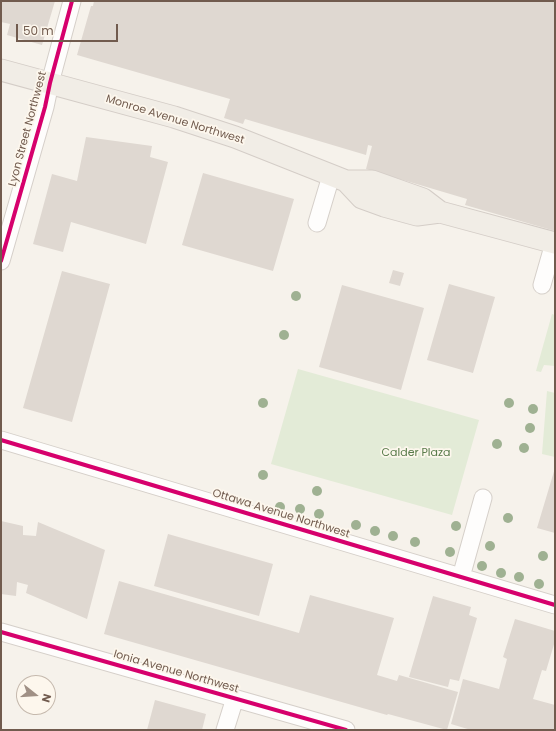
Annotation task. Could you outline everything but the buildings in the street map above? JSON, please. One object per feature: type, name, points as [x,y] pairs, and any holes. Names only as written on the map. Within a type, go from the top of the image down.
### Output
[{"type":"main road","name":"Monroe Avenue Northwest","points":[[1,70],[174,117],[235,137],[339,178],[372,181],[423,199],[440,212],[555,243]]},
{"type":"street","name":"Lyon Street Northwest","points":[[1,261],[45,107],[72,1]]},
{"type":"street","points":[[317,223],[339,178]]},
{"type":"street","points":[[542,285],[555,243]]},
{"type":"street","name":"Ottawa Avenue Northwest","points":[[1,440],[555,605]]},
{"type":"street","points":[[461,577],[483,498]]},
{"type":"street","name":"Ionia Avenue Northwest","points":[[1,632],[346,730]]},
{"type":"street","points":[[225,730],[235,698]]},
{"type":"green space","points":[[552,314],[555,315],[555,366],[544,365],[541,372],[536,371]]},
{"type":"green space","name":"Calder Plaza","points":[[298,369],[479,420],[452,515],[271,464]]},
{"type":"green space","points":[[547,391],[555,393],[555,457],[542,454]]},
{"type":"cycle path","points":[[1,261],[45,107],[72,1]]},
{"type":"cycle path","points":[[1,440],[555,605]]},
{"type":"cycle path","points":[[1,632],[346,730]]}]
